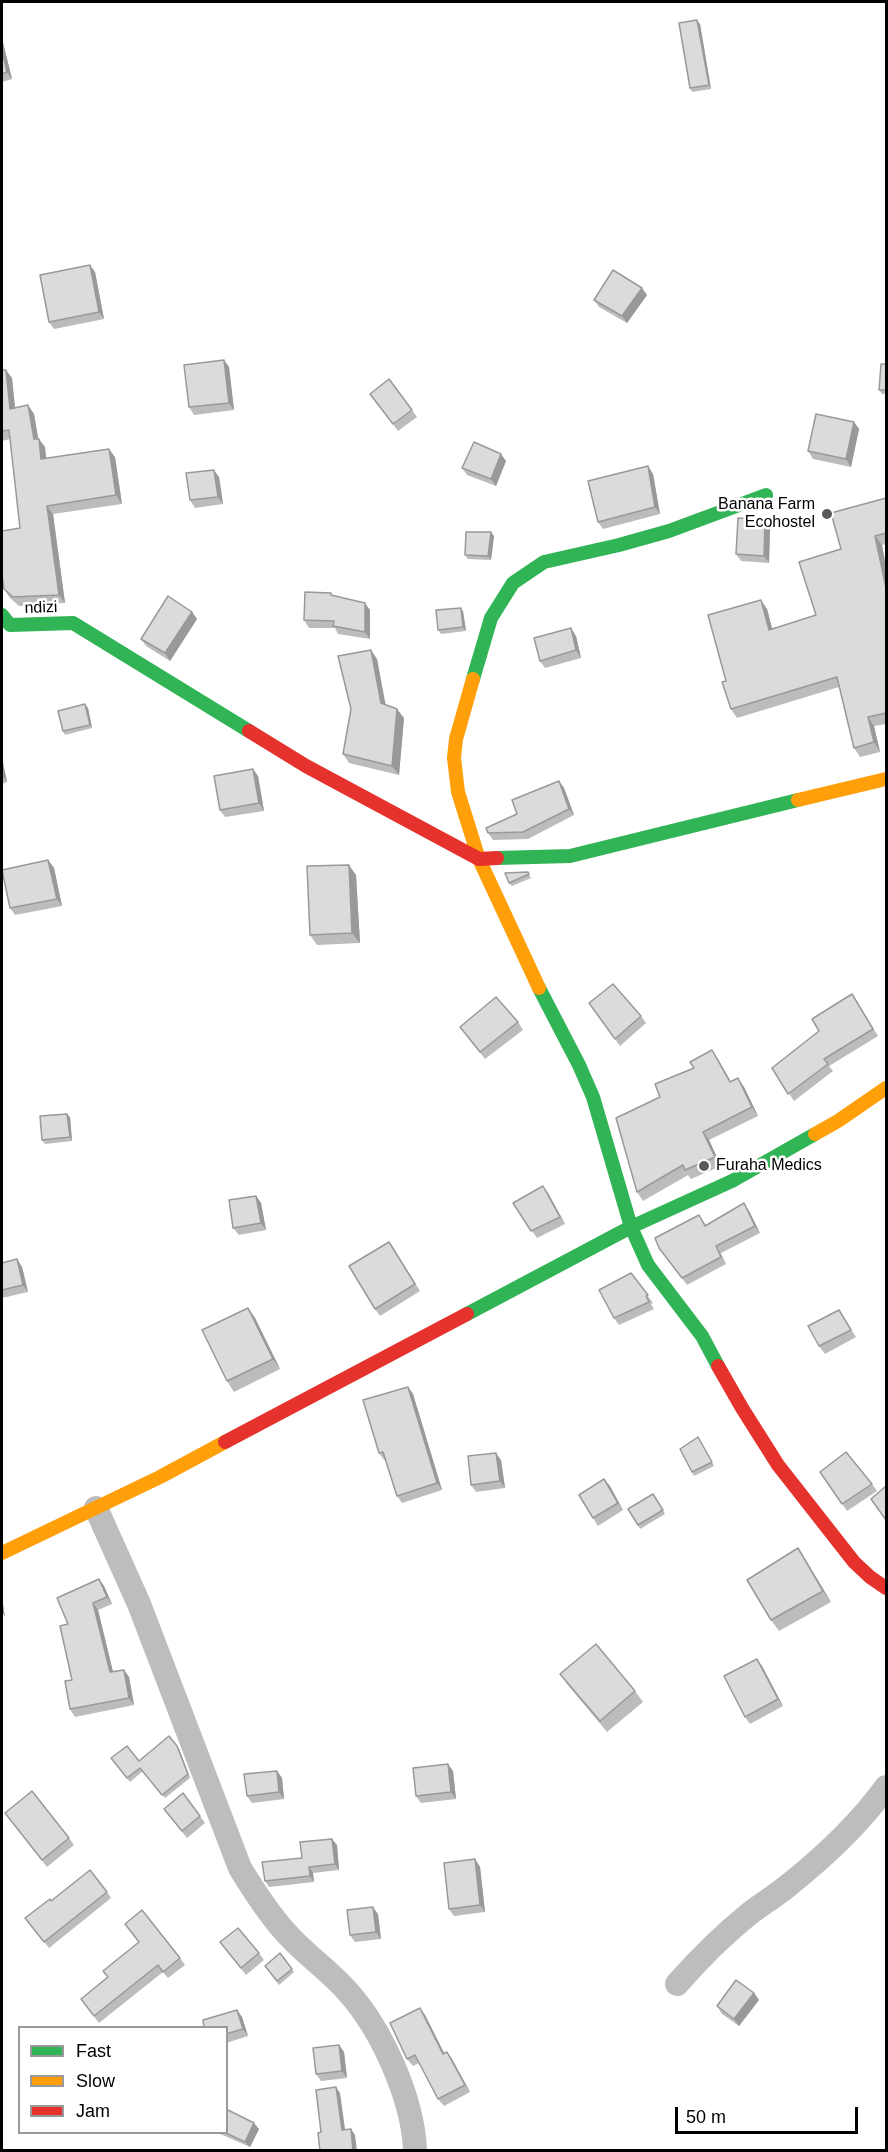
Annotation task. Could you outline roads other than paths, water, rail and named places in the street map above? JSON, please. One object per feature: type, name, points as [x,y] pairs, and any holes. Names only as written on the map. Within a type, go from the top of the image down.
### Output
[{"type":"street","points":[[766,495],[669,531],[544,562],[513,583],[491,618],[455,750],[458,792],[479,859],[527,965],[593,1097],[631,1227],[648,1265],[702,1336],[742,1408],[778,1465],[854,1562],[886,1588]]},
{"type":"street","name":"ndizi","points":[[6,620],[73,623],[306,766],[479,859]]},
{"type":"street","points":[[479,859],[570,856],[886,779]]},
{"type":"street","points":[[2,1553],[160,1477],[631,1227],[732,1181],[838,1121],[886,1088]]},
{"type":"street","points":[[96,1508],[139,1604],[240,1868],[287,1935],[348,1992],[376,2032],[407,2106],[415,2151]]},
{"type":"street","points":[[677,1984],[715,1944],[790,1884],[837,1842],[873,1806],[886,1787]]},
{"type":"place","name":"Banana Farm Ecohostel","points":[[827,514]]},
{"type":"place","name":"Furaha Medics","points":[[704,1166]]}]
